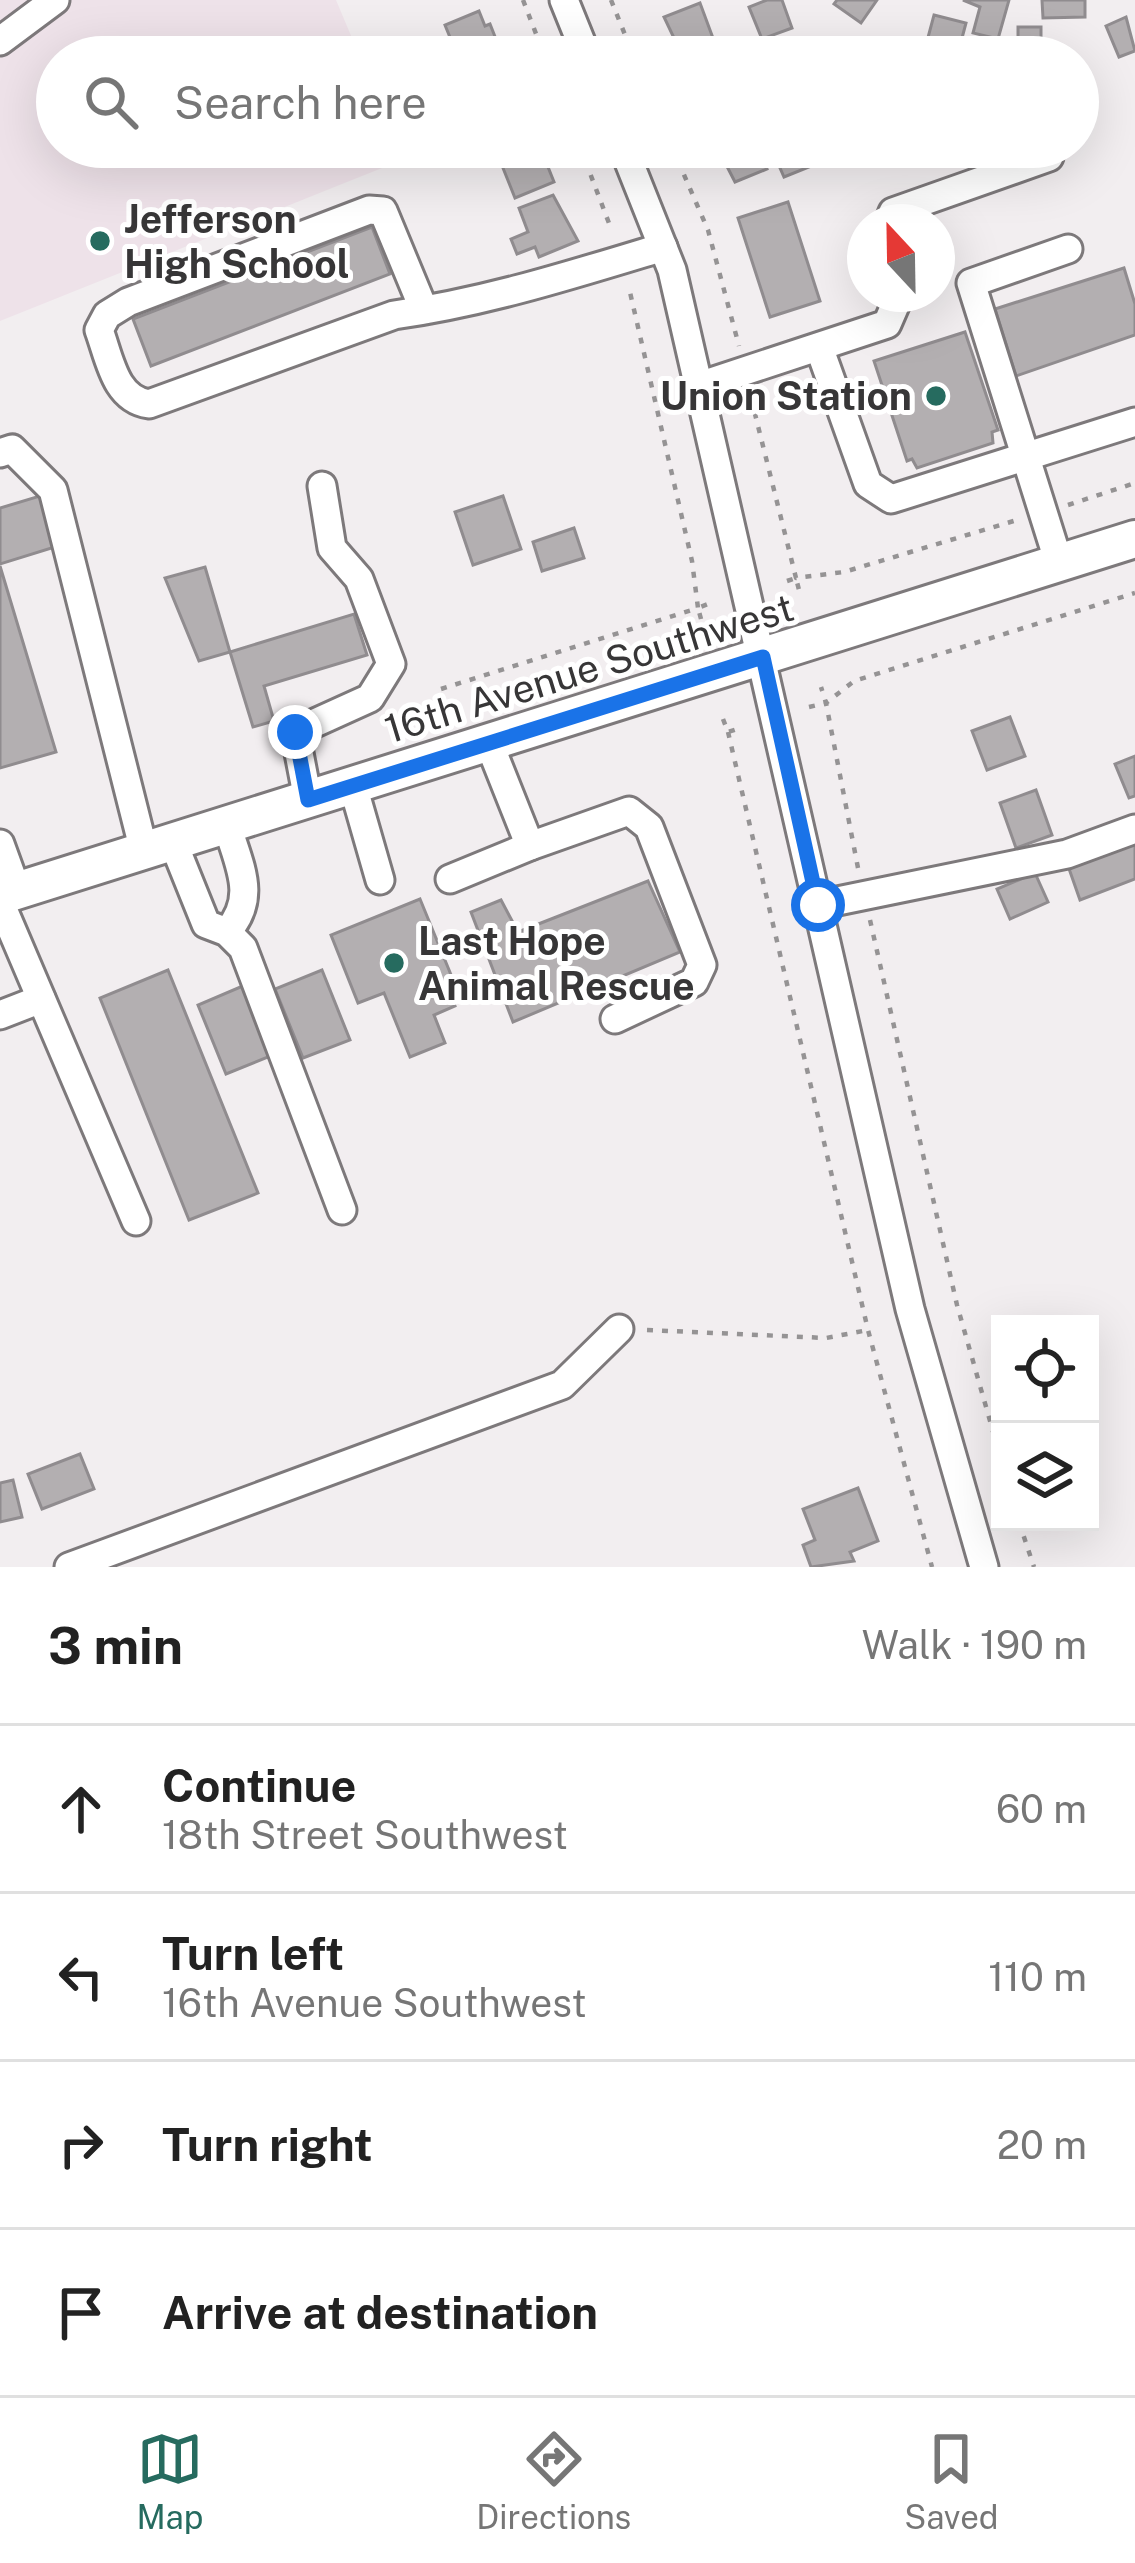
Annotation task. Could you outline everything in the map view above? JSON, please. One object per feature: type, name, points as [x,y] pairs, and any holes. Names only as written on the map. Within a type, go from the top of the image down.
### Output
[{"type":"main road","name":"16th Avenue Southwest","points":[[6,897],[1135,539]]},
{"type":"street","points":[[0,41],[55,0]]},
{"type":"street","points":[[564,0],[579,36]]},
{"type":"street","points":[[631,168],[663,247],[699,386],[910,1309],[984,1567]]},
{"type":"street","points":[[915,204],[1018,168]]},
{"type":"street","points":[[424,310],[393,225],[383,211],[369,210],[128,302],[107,315],[99,330],[120,387],[133,402],[149,404],[394,315],[465,305],[663,247]]},
{"type":"street","points":[[1059,563],[1022,458],[971,283],[1069,249]]},
{"type":"street","points":[[699,386],[887,324],[892,312]]},
{"type":"street","points":[[819,347],[868,484],[891,499],[1135,422]]},
{"type":"street","points":[[0,453],[12,449],[53,490],[158,847],[206,924],[227,932],[243,948],[342,1210]]},
{"type":"street","points":[[308,800],[295,732],[370,698],[391,664],[359,579],[332,548],[322,485]]},
{"type":"street","points":[[489,743],[530,846]]},
{"type":"street","points":[[353,786],[380,880]]},
{"type":"street","points":[[450,879],[629,811],[649,827],[703,965],[694,982],[615,1019]]},
{"type":"street","points":[[227,825],[248,893],[244,913],[227,932]]},
{"type":"street","points":[[818,905],[1067,854],[1135,829]]},
{"type":"street","points":[[0,844],[6,897],[41,999],[136,1221]]},
{"type":"street","points":[[0,1015],[41,999]]},
{"type":"street","points":[[69,1567],[562,1385],[619,1329]]},
{"type":"path","points":[[523,0],[537,36]]},
{"type":"path","points":[[610,0],[625,36]]},
{"type":"path","points":[[587,168],[620,260],[688,539],[701,620]]},
{"type":"path","points":[[787,581],[796,578],[799,590]]},
{"type":"path","points":[[809,707],[826,703],[854,681],[1135,593]]},
{"type":"path","points":[[441,689],[713,602]]},
{"type":"path","points":[[821,687],[957,1305],[991,1424]]},
{"type":"path","points":[[723,719],[868,1330],[932,1567]]},
{"type":"path","points":[[728,731],[740,728]]},
{"type":"path","points":[[619,1329],[826,1338],[868,1330]]},
{"type":"path","points":[[1022,1531],[1034,1567]]},
{"type":"shaded area","name":"Jefferson High School","points":[[0,0],[336,0],[351,36],[36,36],[36,168],[382,168],[0,321]]},
{"type":"building","points":[[782,0],[792,28],[761,36],[749,7]]},
{"type":"building","points":[[837,0],[877,0],[861,23],[834,4]]},
{"type":"building","points":[[963,0],[1009,0],[999,36],[973,33],[980,7]]},
{"type":"building","points":[[1042,0],[1085,0],[1085,17],[1043,18]]},
{"type":"building","points":[[700,3],[712,36],[673,36],[664,17]]},
{"type":"building","points":[[479,11],[495,36],[449,36],[445,25]]},
{"type":"building","points":[[934,15],[966,23],[963,36],[928,36]]},
{"type":"building","points":[[1126,17],[1135,51],[1119,57],[1106,26]]},
{"type":"building","points":[[1018,27],[1041,27],[1041,36],[1018,36]]},
{"type":"building","points":[[503,168],[548,168],[554,182],[515,198]]},
{"type":"building","points":[[728,168],[767,168],[767,169],[735,182]]},
{"type":"building","points":[[780,168],[806,168],[784,177]]},
{"type":"building","points":[[553,195],[578,241],[539,257],[535,247],[517,254],[511,239],[528,232],[519,208]]},
{"type":"building","points":[[788,202],[820,301],[770,317],[738,218]]},
{"type":"building","points":[[372,227],[390,274],[151,366],[133,319]]},
{"type":"building","points":[[1124,268],[1135,304],[1135,335],[1016,376],[995,309]]},
{"type":"building","name":"Union Station","points":[[965,332],[998,430],[992,432],[993,443],[917,468],[912,459],[907,461],[874,361]]},
{"type":"building","points":[[43,495],[58,546],[0,564],[0,508]]},
{"type":"building","points":[[503,496],[521,549],[473,565],[455,512]]},
{"type":"building","points":[[574,528],[584,558],[542,571],[533,542]]},
{"type":"building","points":[[0,566],[56,752],[0,768]]},
{"type":"building","points":[[205,567],[230,652],[199,661],[165,578]]},
{"type":"building","points":[[354,614],[367,655],[264,686],[274,721],[253,727],[230,652]]},
{"type":"building","points":[[1010,717],[1025,756],[987,770],[972,731]]},
{"type":"building","points":[[1135,756],[1135,796],[1129,798],[1115,764]]},
{"type":"building","points":[[1036,790],[1052,835],[1016,848],[1000,803]]},
{"type":"building","points":[[1135,842],[1135,879],[1080,900],[1067,863]]},
{"type":"building","points":[[1035,873],[1048,902],[1010,919],[997,889]]},
{"type":"building","points":[[648,881],[680,952],[513,1022],[471,912],[501,900],[518,932]]},
{"type":"building","name":"Last Hope Animal Rescue","points":[[420,899],[458,992],[451,995],[455,1006],[434,1015],[445,1043],[410,1057],[384,993],[358,1003],[331,935]]},
{"type":"building","points":[[168,970],[258,1193],[189,1220],[100,998]]},
{"type":"building","points":[[322,970],[350,1040],[303,1058],[275,989]]},
{"type":"building","points":[[245,985],[273,1055],[226,1074],[198,1005]]},
{"type":"building","points":[[80,1454],[94,1489],[42,1509],[28,1474]]},
{"type":"building","points":[[13,1480],[22,1517],[0,1522],[0,1483]]},
{"type":"building","points":[[858,1488],[878,1541],[850,1552],[854,1561],[811,1567],[803,1545],[815,1540],[803,1509]]},
{"type":"place","name":"Jefferson High School","points":[[100,241]]},
{"type":"place","name":"Union Station","points":[[936,396]]},
{"type":"place","name":"Last Hope Animal Rescue","points":[[394,963]]},
{"type":"route","points":[[295,732],[308,800],[763,657],[818,905]]}]
